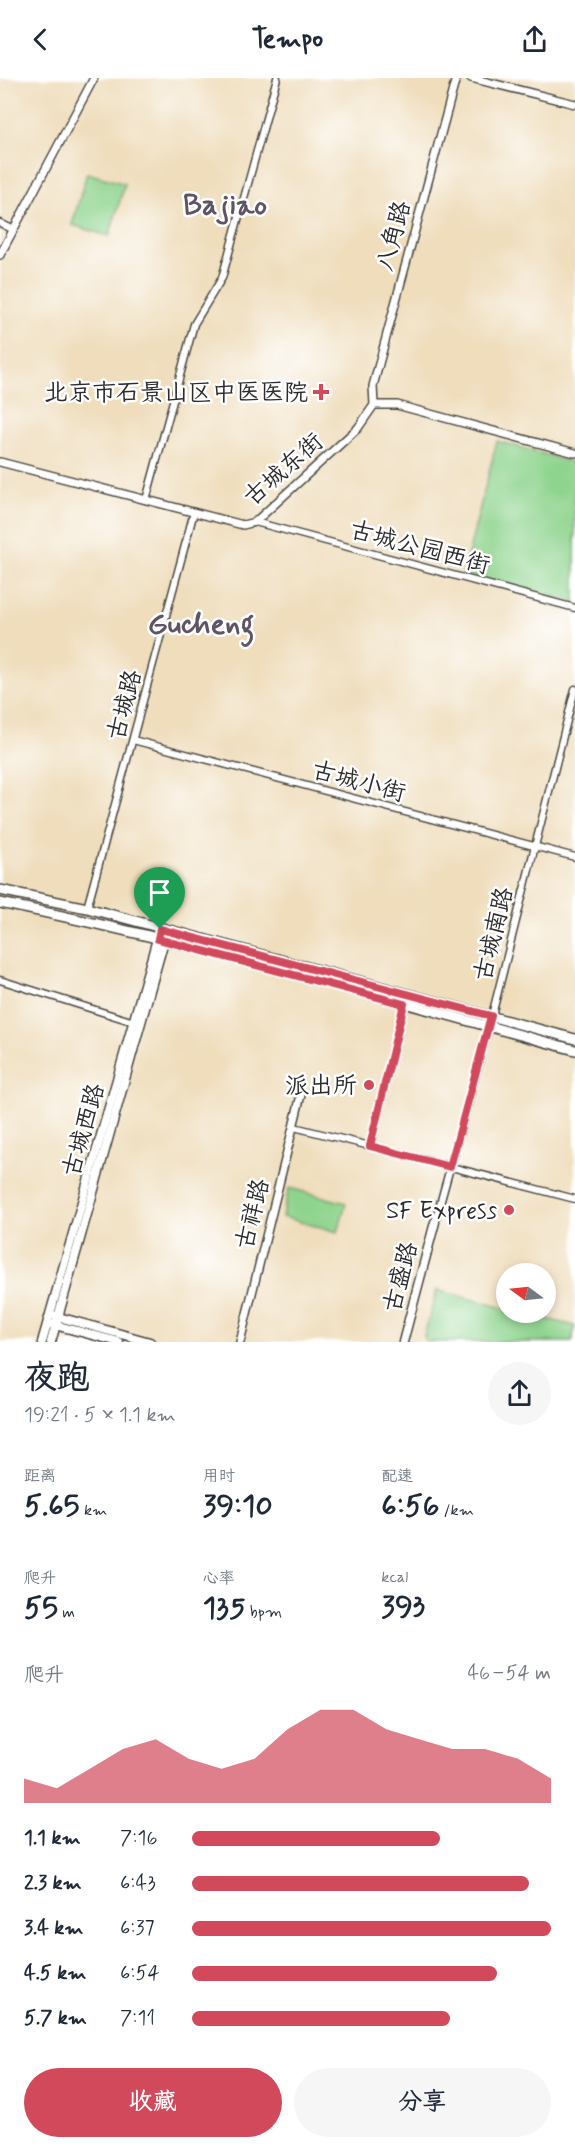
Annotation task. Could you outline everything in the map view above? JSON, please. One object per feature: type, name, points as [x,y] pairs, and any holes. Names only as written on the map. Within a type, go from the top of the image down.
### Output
[{"type":"main road","points":[[0,890],[87,908],[575,1039]]},
{"type":"main road","points":[[0,903],[161,940],[575,1050]]},
{"type":"main road","name":"古城西路","points":[[42,1342],[53,1320],[163,929]]},
{"type":"main road","name":"古城西路","points":[[51,1342],[53,1320],[134,1022],[161,940]]},
{"type":"main road","name":"古盛路","points":[[403,1342],[435,1222]]},
{"type":"main road","points":[[53,1320],[119,1342]]},
{"type":"main road","points":[[53,1320],[150,1342]]},
{"type":"street","points":[[0,255],[94,78]]},
{"type":"street","points":[[146,500],[194,324],[222,278],[277,78]]},
{"type":"street","name":"八角路","points":[[374,405],[373,386],[456,78]]},
{"type":"street","points":[[471,78],[575,104]]},
{"type":"street","points":[[0,223],[12,229]]},
{"type":"street","points":[[374,405],[397,405],[575,453]]},
{"type":"street","name":"古城东街","points":[[0,462],[243,525],[255,522],[358,428],[374,405]]},
{"type":"street","name":"古城路","points":[[87,908],[194,512]]},
{"type":"street","name":"古城公园西街","points":[[255,522],[575,608]]},
{"type":"street","name":"古城南路","points":[[435,1222],[489,1027],[575,689]]},
{"type":"street","name":"古城小街","points":[[133,740],[575,857]]},
{"type":"street","points":[[0,980],[134,1022]]},
{"type":"street","points":[[370,1146],[404,1004]]},
{"type":"street","name":"古祥路","points":[[240,1342],[301,1095]]},
{"type":"street","points":[[294,1127],[575,1199]]},
{"type":"green space","points":[[87,173],[125,184],[109,236],[72,225]]},
{"type":"green space","points":[[497,441],[575,463],[575,602],[463,575]]},
{"type":"green space","points":[[289,1188],[346,1203],[338,1232],[282,1217]]},
{"type":"green space","points":[[437,1290],[496,1306],[496,1323],[556,1321],[575,1326],[572,1342],[426,1342],[424,1336]]},
{"type":"place","name":"北京市石景山区中医医院","points":[[321,392]]},
{"type":"place","name":"派出所","points":[[369,1085]]},
{"type":"place","name":"SF Express","points":[[509,1210]]},
{"type":"district","name":"Bajiao","points":[[225,204]]},
{"type":"district","name":"Gucheng","points":[[201,623]]},
{"type":"route","points":[[160,929],[491,1016],[450,1167],[370,1146],[404,1004],[158,939],[160,929]]}]
